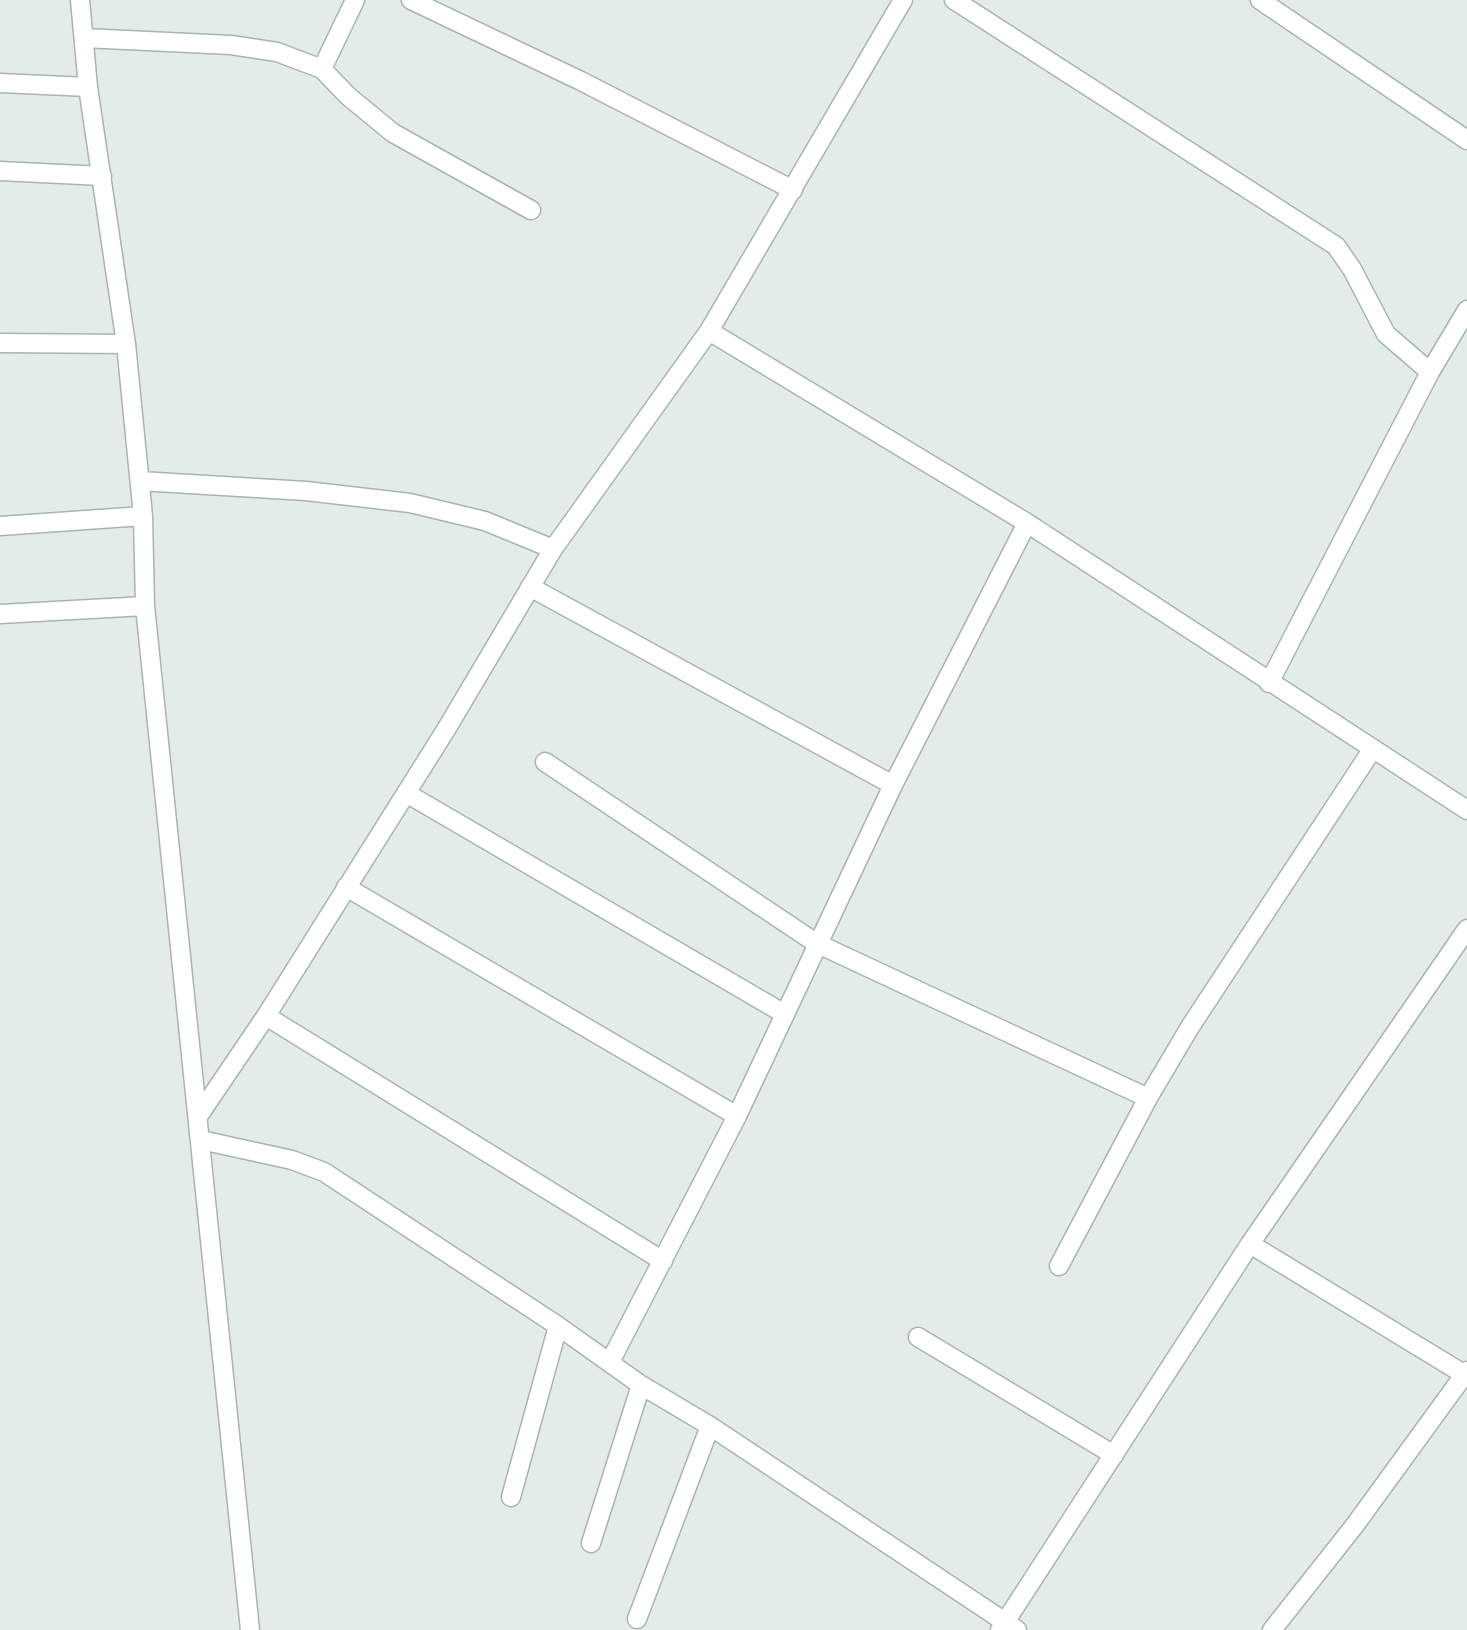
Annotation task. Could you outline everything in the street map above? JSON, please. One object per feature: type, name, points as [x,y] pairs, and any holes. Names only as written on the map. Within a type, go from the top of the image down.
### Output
[{"type":"street","points":[[80,0],[88,87],[126,344],[140,480],[145,606],[250,1630]]},
{"type":"street","points":[[322,69],[355,0]]},
{"type":"street","points":[[411,0],[581,81],[793,190]]},
{"type":"street","points":[[199,1115],[266,1016],[406,793],[553,549],[709,332],[903,0]]},
{"type":"street","points":[[954,0],[1336,246],[1352,269],[1386,333],[1430,372]]},
{"type":"street","points":[[1260,0],[1467,140]]},
{"type":"street","points":[[84,38],[231,45],[277,52],[322,69],[348,96],[393,133],[531,210]]},
{"type":"street","points":[[0,83],[88,87]]},
{"type":"street","points":[[0,171],[102,176]]},
{"type":"street","points":[[1269,683],[1430,372],[1467,310]]},
{"type":"street","points":[[709,332],[1027,523],[1269,683],[1467,810]]},
{"type":"street","points":[[0,343],[126,344]]},
{"type":"street","points":[[140,480],[306,491],[410,504],[485,521],[553,549]]},
{"type":"street","points":[[0,526],[142,516]]},
{"type":"street","points":[[610,1362],[736,1116],[816,943],[893,785],[1027,523]]},
{"type":"street","points":[[530,587],[893,785]]},
{"type":"street","points":[[0,614],[145,606]]},
{"type":"street","points":[[1059,1266],[1148,1098],[1190,1027],[1372,750]]},
{"type":"street","points":[[545,762],[816,943],[1148,1098]]},
{"type":"street","points":[[406,793],[783,1013]]},
{"type":"street","points":[[346,887],[736,1116]]},
{"type":"street","points":[[201,1140],[292,1160],[324,1172],[558,1326],[640,1384],[710,1426],[1008,1628],[1114,1455],[1250,1244],[1467,928]]},
{"type":"street","points":[[266,1016],[663,1261]]},
{"type":"street","points":[[1250,1244],[1466,1374],[1355,1525],[1272,1630]]},
{"type":"street","points":[[511,1497],[558,1326]]},
{"type":"street","points":[[918,1336],[1114,1455]]},
{"type":"street","points":[[591,1543],[640,1384]]},
{"type":"street","points":[[637,1619],[710,1426]]}]
